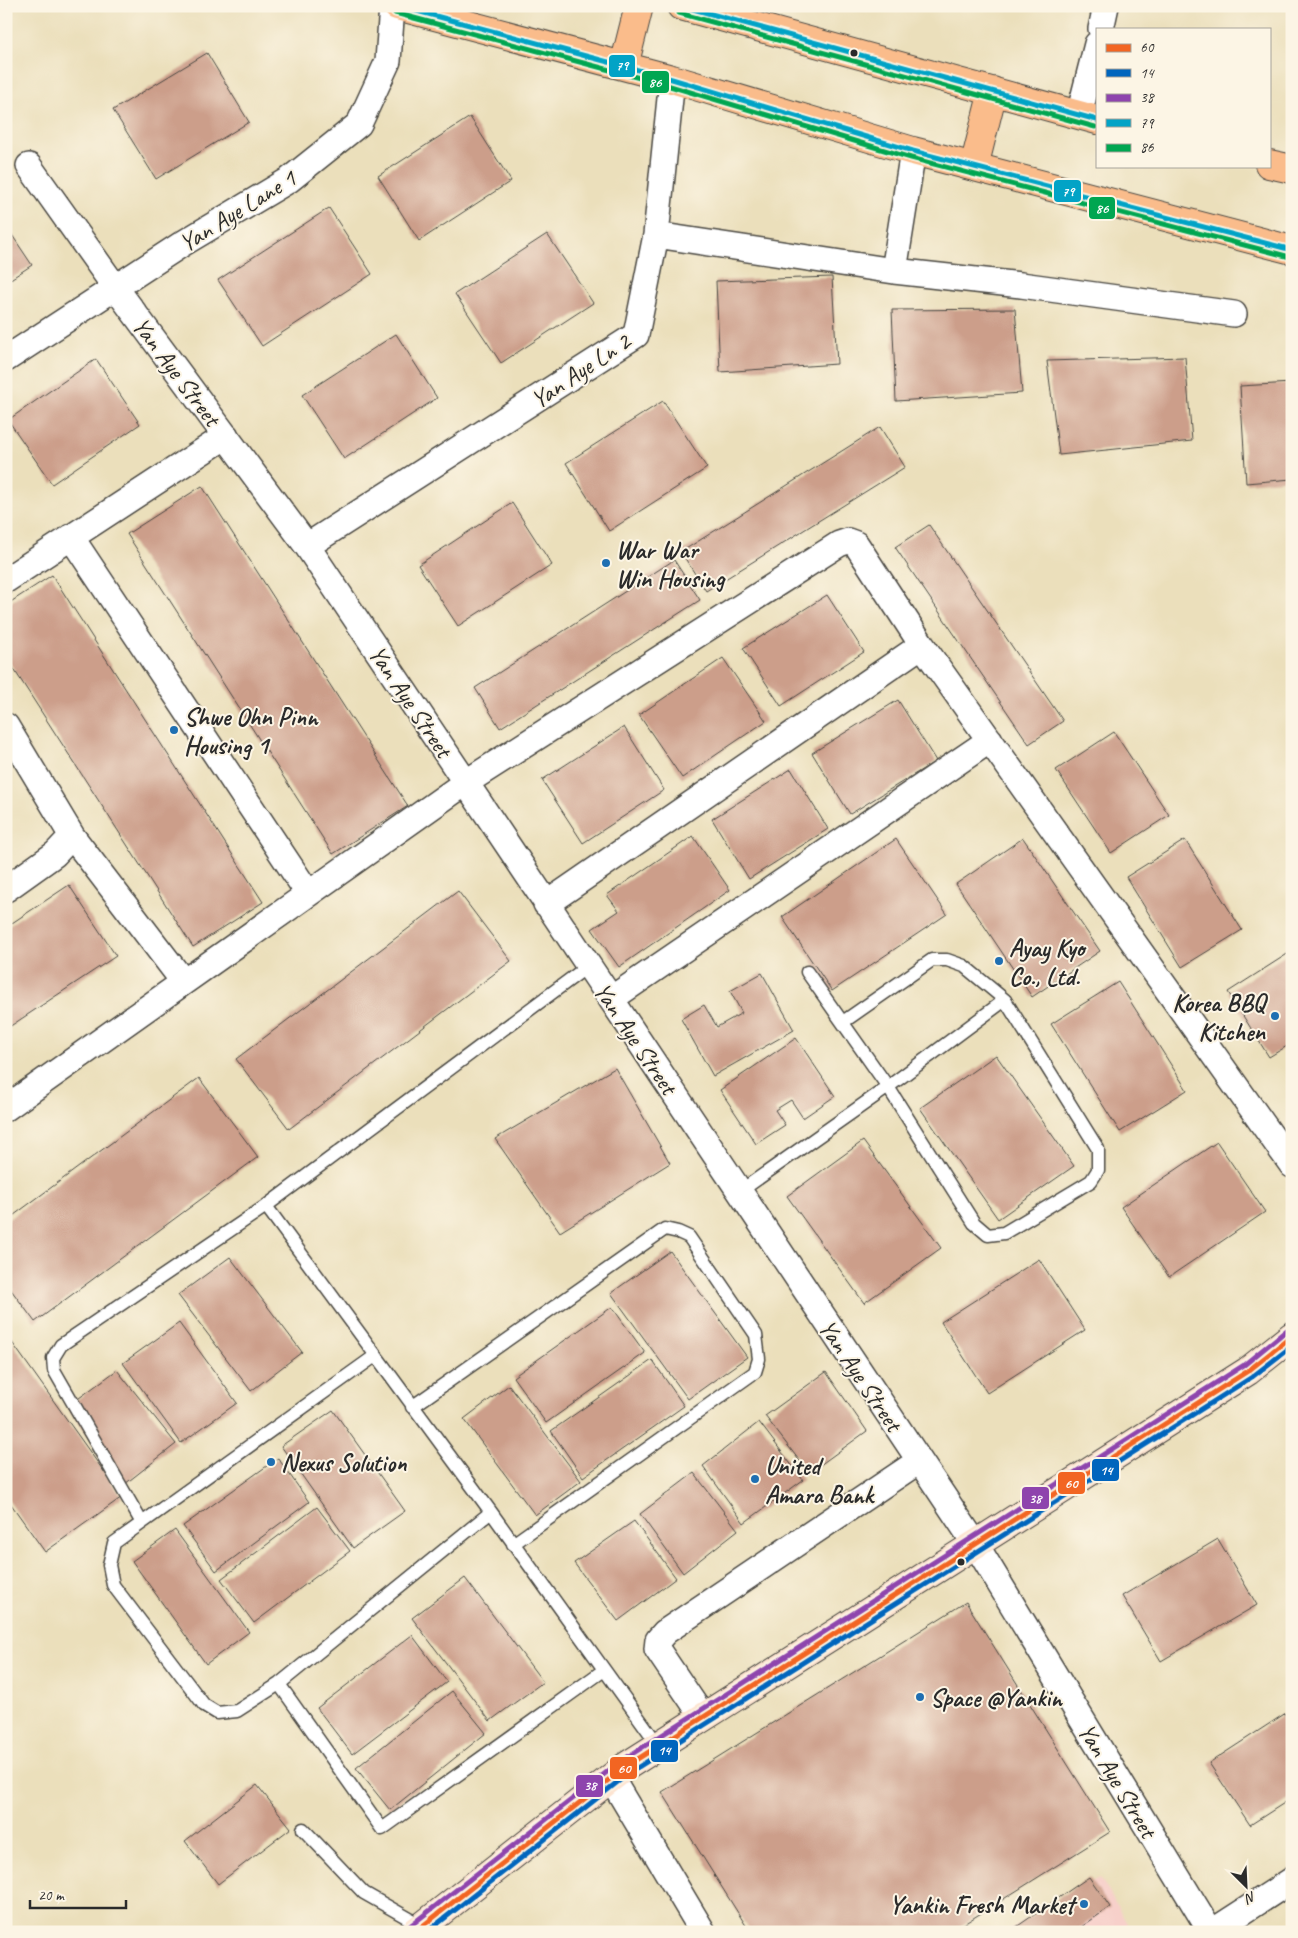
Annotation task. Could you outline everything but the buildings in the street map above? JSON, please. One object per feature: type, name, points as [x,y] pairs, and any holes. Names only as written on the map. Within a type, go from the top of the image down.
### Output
[{"type":"main road","points":[[398,6],[672,79],[913,151],[1292,250]]},
{"type":"main road","points":[[624,66],[639,6]]},
{"type":"main road","points":[[682,6],[1088,118]]},
{"type":"main road","points":[[974,167],[993,91]]},
{"type":"main road","points":[[1270,164],[1292,169]]},
{"type":"main road","points":[[418,1929],[611,1778],[1248,1371],[1292,1336]]},
{"type":"street","name":"Yan Aye Lane 1","points":[[6,358],[115,287],[289,180],[359,124],[388,61],[392,6]]},
{"type":"street","points":[[1101,28],[1106,6]]},
{"type":"street","points":[[1088,118],[1096,52]]},
{"type":"street","name":"Yan Aye Ln 2","points":[[307,546],[636,335],[656,235],[672,79]]},
{"type":"street","points":[[894,271],[913,151]]},
{"type":"street","name":"Yan Aye Street","points":[[29,166],[115,287],[307,546],[976,1545],[1212,1932]]},
{"type":"street","points":[[656,235],[894,271],[1021,285],[1234,314]]},
{"type":"street","points":[[6,580],[226,436]]},
{"type":"street","points":[[71,537],[308,893]]},
{"type":"street","points":[[6,1108],[465,783],[839,544],[848,541],[856,544],[922,645],[1292,1165]]},
{"type":"street","points":[[546,904],[922,645]]},
{"type":"street","points":[[6,726],[72,836],[183,981]]},
{"type":"street","points":[[611,1000],[990,740]]},
{"type":"street","points":[[6,889],[55,854],[72,836]]},
{"type":"street","points":[[703,1718],[657,1649],[658,1640],[665,1632],[919,1461]]},
{"type":"street","points":[[611,1778],[702,1932]]},
{"type":"street","points":[[1212,1932],[1292,1880]]},
{"type":"lane","points":[[807,972],[888,1087],[974,1224],[988,1235],[1004,1233],[1091,1181],[1098,1170],[1098,1149],[1005,1000],[964,966],[947,960],[932,960],[843,1022]]},
{"type":"lane","points":[[142,1523],[54,1370],[53,1358],[61,1345],[266,1206],[588,966]]},
{"type":"lane","points":[[739,1192],[888,1087],[1005,1000]]},
{"type":"lane","points":[[266,1206],[659,1746]]},
{"type":"lane","points":[[412,1407],[665,1229],[678,1232],[689,1238],[756,1334],[759,1359],[755,1372],[513,1544]]},
{"type":"lane","points":[[375,1356],[114,1543],[109,1564],[113,1585],[204,1705],[217,1713],[237,1711],[279,1684],[490,1512]]},
{"type":"lane","points":[[279,1684],[382,1829],[604,1670]]},
{"type":"lane","points":[[303,1829],[364,1893],[418,1929]]},
{"type":"shaded area","name":"Yankin Fresh Market","points":[[1100,1877],[1132,1932],[1005,1932]]},
{"type":"transit line","name":"79","points":[[398,6],[672,79],[913,151],[1292,250]]},
{"type":"transit line","name":"79","points":[[682,6],[1096,120]]},
{"type":"transit line","name":"86","points":[[395,13],[670,86],[911,158],[1290,257]]},
{"type":"transit line","name":"86","points":[[679,13],[1095,127]]},
{"type":"transit line","name":"38","points":[[410,1926],[621,1761],[1244,1365],[1287,1330]]},
{"type":"transit line","name":"60","points":[[415,1932],[625,1767],[1248,1371],[1292,1336]]},
{"type":"transit line","name":"14","points":[[427,1932],[629,1773],[1252,1377],[1292,1346]]},
{"type":"place","name":"War War Win Housing","points":[[606,563]]},
{"type":"place","name":"Shwe Ohn Pinn Housing 1","points":[[174,730]]},
{"type":"place","name":"Ayay Kyo Co., Ltd.","points":[[999,961]]},
{"type":"place","name":"Korea BBQ Kitchen","points":[[1275,1016]]},
{"type":"place","name":"Nexus Solution","points":[[271,1462]]},
{"type":"place","name":"United Amara Bank","points":[[755,1479]]},
{"type":"place","name":"Space @Yankin","points":[[920,1697]]},
{"type":"place","name":"Yankin Fresh Market","points":[[1084,1904]]}]
